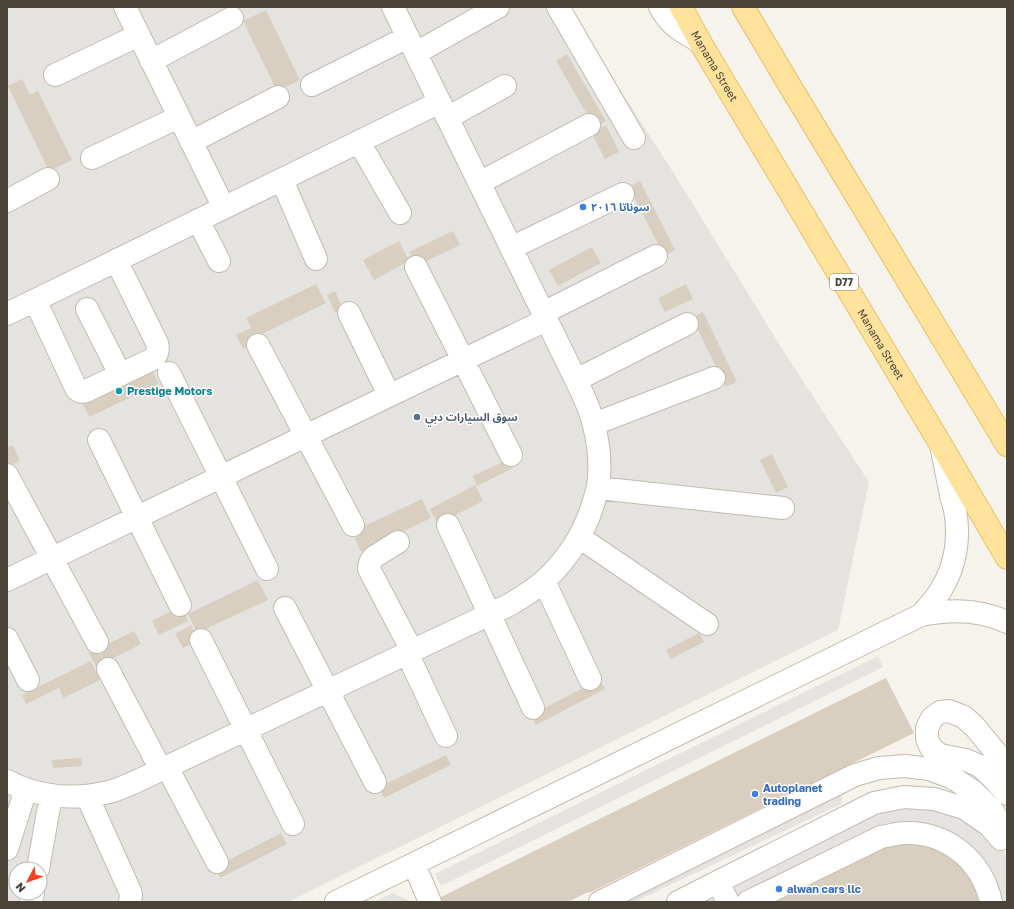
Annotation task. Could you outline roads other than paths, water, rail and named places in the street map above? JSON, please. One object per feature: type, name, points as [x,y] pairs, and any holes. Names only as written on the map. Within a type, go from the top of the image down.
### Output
[{"type":"main road","name":"Manama Street","points":[[681,7],[700,42],[941,444],[1007,558]]},
{"type":"main road","points":[[743,7],[1007,445]]},
{"type":"street","points":[[125,7],[224,208]]},
{"type":"street","points":[[7,849],[17,785],[52,795],[87,796],[110,791],[133,783],[164,769],[509,605],[544,581],[562,562],[579,537],[589,517],[598,488],[600,469],[594,424],[586,402],[393,7]]},
{"type":"street","points":[[312,85],[412,45],[498,7]]},
{"type":"street","points":[[558,7],[634,138]]},
{"type":"street","points":[[660,7],[671,22],[700,42]]},
{"type":"street","points":[[152,61],[232,18]]},
{"type":"street","points":[[55,75],[139,35]]},
{"type":"street","points":[[8,311],[34,300],[359,142],[505,86]]},
{"type":"street","points":[[191,142],[278,98]]},
{"type":"street","points":[[92,158],[179,117]]},
{"type":"street","points":[[479,183],[589,125]]},
{"type":"street","points":[[359,142],[400,213]]},
{"type":"street","points":[[7,201],[48,179]]},
{"type":"street","points":[[282,180],[316,259]]},
{"type":"street","points":[[511,248],[623,194]]},
{"type":"street","points":[[198,220],[219,260]]},
{"type":"street","points":[[7,580],[463,360],[656,256]]},
{"type":"street","points":[[34,300],[76,390],[86,392],[153,359],[156,356],[158,347],[116,260]]},
{"type":"street","points":[[416,267],[511,454]]},
{"type":"street","points":[[86,309],[120,374]]},
{"type":"street","points":[[349,313],[389,395]]},
{"type":"street","points":[[576,380],[687,324]]},
{"type":"street","points":[[258,345],[353,525]]},
{"type":"street","points":[[168,373],[267,570]]},
{"type":"street","points":[[594,424],[714,378]]},
{"type":"street","points":[[99,440],[180,605]]},
{"type":"street","points":[[921,614],[933,602],[950,573],[957,541],[955,511],[941,444]]},
{"type":"street","points":[[7,475],[97,642]]},
{"type":"street","points":[[598,488],[783,508]]},
{"type":"street","points":[[448,525],[532,708]]},
{"type":"street","points":[[579,537],[707,624]]},
{"type":"street","points":[[398,542],[370,560],[369,565],[410,652],[446,736]]},
{"type":"street","points":[[544,581],[590,679]]},
{"type":"street","points":[[285,608],[375,782]]},
{"type":"street","points":[[336,902],[921,614],[942,611],[969,611],[985,614],[1007,622]]},
{"type":"street","points":[[7,639],[28,680]]},
{"type":"street","points":[[201,640],[293,824]]},
{"type":"street","points":[[108,668],[217,862]]},
{"type":"street","points":[[1007,766],[975,727],[964,717],[949,711],[940,712],[932,718],[927,728],[927,738],[931,748],[940,755],[966,760],[980,766],[1007,794]]},
{"type":"street","points":[[600,902],[855,775],[879,768],[904,766],[917,767],[929,769],[953,778],[974,792],[992,810],[1006,831],[1007,835]]},
{"type":"street","points":[[40,861],[52,795]]},
{"type":"street","points":[[87,796],[130,891],[130,902]]},
{"type":"street","points":[[678,902],[874,803],[904,797],[934,799],[964,808],[989,825],[1007,846]]},
{"type":"street","points":[[847,816],[860,847]]},
{"type":"street","points":[[748,902],[860,847],[881,838],[905,833],[928,835],[951,844],[969,859],[983,878],[991,902]]},
{"type":"street","points":[[414,864],[430,902]]},
{"type":"street","points":[[718,882],[728,902]]},
{"type":"place","name":"سوناتا ٢٠١٦","points":[[583,207]]},
{"type":"place","name":"Prestige Motors","points":[[119,391]]},
{"type":"place","name":"سوق السيارات دبي","points":[[417,417]]},
{"type":"place","name":"Autoplanet trading","points":[[755,794]]},
{"type":"place","name":"alwan cars llc","points":[[779,889]]}]
